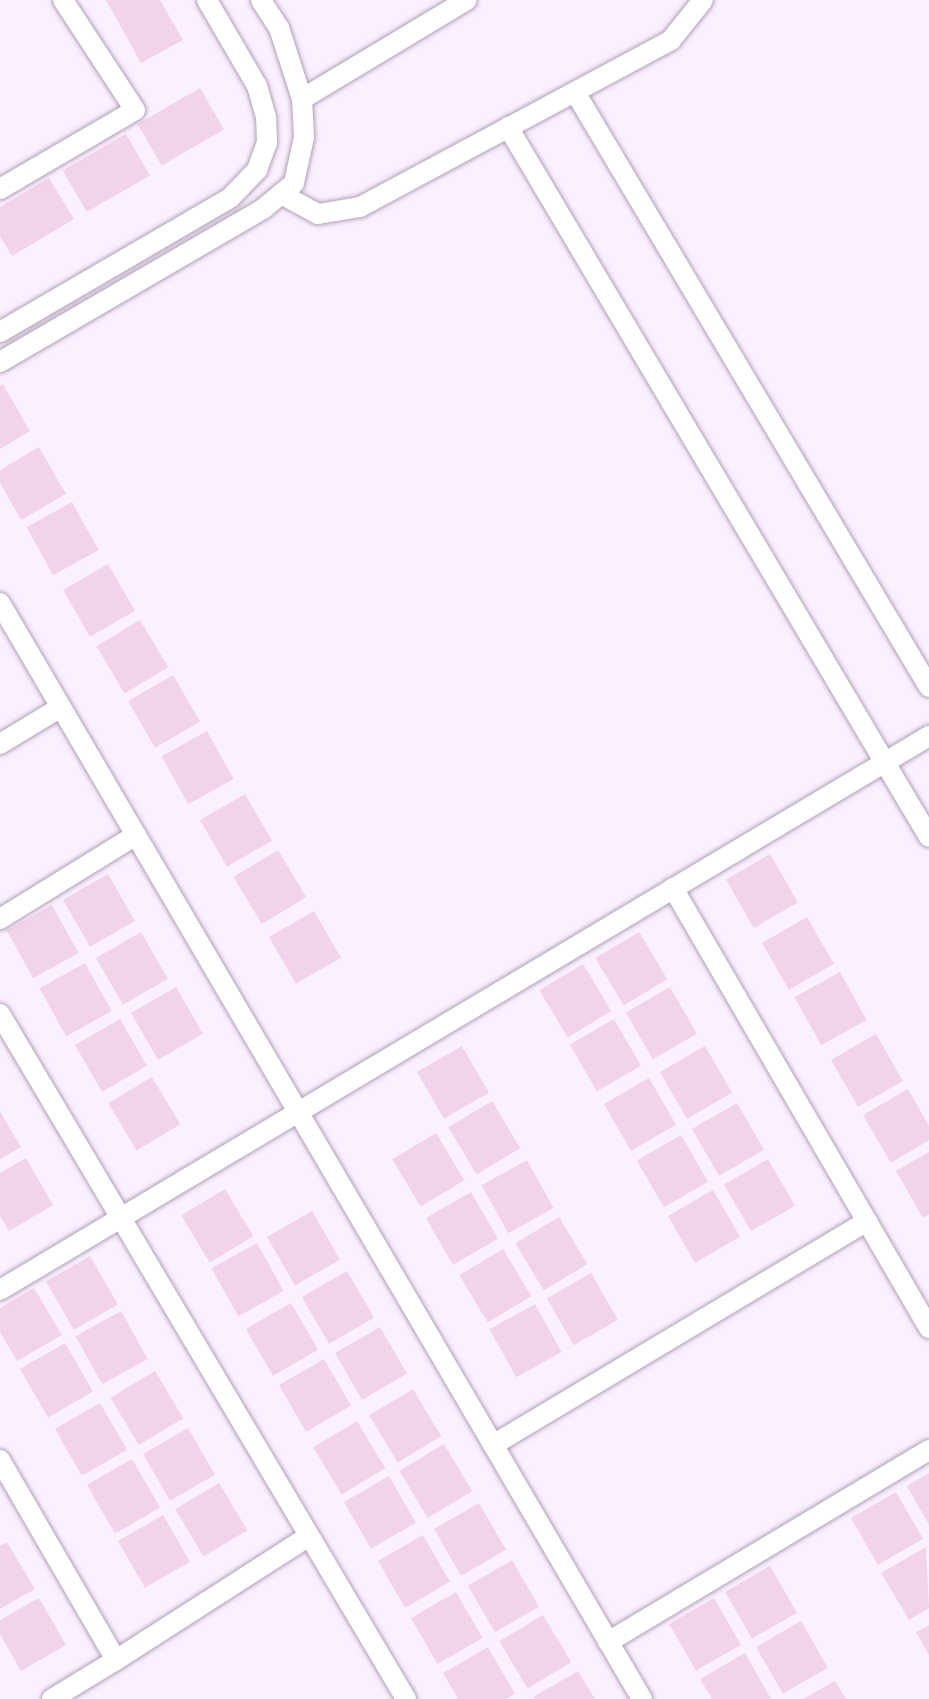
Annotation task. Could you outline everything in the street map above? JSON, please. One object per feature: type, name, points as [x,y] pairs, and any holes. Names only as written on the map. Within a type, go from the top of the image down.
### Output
[{"type":"street","points":[[0,189],[135,110],[63,0]]},
{"type":"street","points":[[0,332],[230,198],[257,170],[267,143],[266,117],[257,86],[207,0]]},
{"type":"street","points":[[0,362],[281,194],[294,183],[304,137],[302,99],[279,28],[261,0]]},
{"type":"street","points":[[302,99],[467,0]]},
{"type":"street","points":[[281,194],[318,214],[360,207],[671,40],[703,0]]},
{"type":"street","points":[[575,92],[929,687]]},
{"type":"street","points":[[508,127],[929,837]]},
{"type":"street","points":[[0,603],[642,1699]]},
{"type":"street","points":[[0,744],[61,707]]},
{"type":"street","points":[[0,1290],[929,736]]},
{"type":"street","points":[[0,919],[136,835]]},
{"type":"street","points":[[673,888],[929,1328]]},
{"type":"street","points":[[0,1014],[406,1699]]},
{"type":"street","points":[[493,1445],[867,1221]]},
{"type":"street","points":[[608,1642],[929,1450]]},
{"type":"street","points":[[0,1460],[116,1660]]},
{"type":"street","points":[[52,1699],[309,1536]]},
{"type":"building","points":[[106,0],[160,0],[183,40],[141,63]]},
{"type":"building","points":[[200,88],[224,130],[162,166],[138,124]]},
{"type":"building","points":[[126,134],[150,176],[87,212],[63,170]]},
{"type":"building","points":[[49,178],[74,219],[12,256],[0,236],[0,207]]},
{"type":"building","points":[[3,384],[30,431],[0,449],[0,386]]},
{"type":"building","points":[[39,447],[66,494],[21,520],[0,483],[0,470]]},
{"type":"building","points":[[72,502],[99,550],[53,575],[27,527]]},
{"type":"building","points":[[108,564],[135,611],[90,637],[63,590]]},
{"type":"building","points":[[140,620],[168,667],[125,693],[96,646]]},
{"type":"building","points":[[173,675],[200,722],[155,748],[128,701]]},
{"type":"building","points":[[207,731],[234,779],[188,804],[162,756]]},
{"type":"building","points":[[245,794],[272,841],[227,867],[200,820]]},
{"type":"building","points":[[278,850],[306,897],[262,924],[233,877]]},
{"type":"building","points":[[770,854],[798,902],[754,928],[726,880]]},
{"type":"building","points":[[108,874],[135,921],[90,947],[63,900]]},
{"type":"building","points":[[52,905],[79,953],[33,978],[7,930]]},
{"type":"building","points":[[314,911],[341,958],[296,984],[269,937]]},
{"type":"building","points":[[807,917],[834,964],[789,990],[762,943]]},
{"type":"building","points":[[141,932],[168,979],[123,1005],[96,958]]},
{"type":"building","points":[[639,932],[667,979],[624,1005],[595,958]]},
{"type":"building","points":[[85,963],[112,1011],[66,1036],[40,988]]},
{"type":"building","points":[[583,964],[611,1011],[568,1037],[539,990]]},
{"type":"building","points":[[840,972],[867,1020],[821,1045],[795,997]]},
{"type":"building","points":[[176,987],[203,1034],[158,1060],[131,1013]]},
{"type":"building","points":[[670,987],[697,1034],[653,1059],[626,1012]]},
{"type":"building","points":[[120,1019],[147,1066],[102,1092],[75,1045]]},
{"type":"building","points":[[614,1019],[641,1066],[597,1091],[570,1044]]},
{"type":"building","points":[[876,1034],[903,1081],[858,1107],[831,1060]]},
{"type":"building","points":[[462,1046],[489,1093],[444,1119],[417,1072]]},
{"type":"building","points":[[705,1046],[732,1093],[687,1119],[660,1072]]},
{"type":"building","points":[[152,1077],[180,1124],[137,1150],[108,1103]]},
{"type":"building","points":[[649,1078],[676,1125],[631,1151],[604,1104]]},
{"type":"building","points":[[908,1089],[929,1126],[929,1140],[891,1163],[863,1115]]},
{"type":"building","points":[[492,1101],[520,1148],[477,1174],[448,1127]]},
{"type":"building","points":[[737,1103],[764,1150],[719,1176],[692,1129]]},
{"type":"building","points":[[0,1111],[21,1147],[0,1159]]},
{"type":"building","points":[[436,1133],[464,1180],[421,1206],[392,1159]]},
{"type":"building","points":[[681,1135],[708,1182],[664,1207],[637,1160]]},
{"type":"building","points":[[929,1152],[929,1214],[923,1218],[896,1171]]},
{"type":"building","points":[[26,1158],[53,1205],[9,1231],[0,1216],[0,1173]]},
{"type":"building","points":[[768,1159],[795,1206],[751,1231],[724,1184]]},
{"type":"building","points":[[527,1160],[554,1208],[508,1233],[482,1185]]},
{"type":"building","points":[[225,1189],[253,1236],[210,1262],[181,1215]]},
{"type":"building","points":[[713,1190],[740,1237],[695,1263],[668,1216]]},
{"type":"building","points":[[471,1192],[498,1239],[453,1265],[426,1218]]},
{"type":"building","points":[[312,1211],[340,1259],[295,1285],[267,1237]]},
{"type":"building","points":[[559,1217],[587,1264],[544,1290],[515,1243]]},
{"type":"building","points":[[257,1243],[284,1291],[238,1316],[212,1268]]},
{"type":"building","points":[[503,1249],[531,1296],[488,1322],[459,1275]]},
{"type":"building","points":[[90,1256],[118,1304],[74,1330],[46,1282]]},
{"type":"building","points":[[347,1271],[374,1318],[329,1344],[302,1297]]},
{"type":"building","points":[[591,1273],[618,1320],[574,1345],[547,1298]]},
{"type":"building","points":[[34,1288],[62,1335],[17,1361],[0,1332],[0,1308]]},
{"type":"building","points":[[291,1303],[318,1350],[273,1376],[246,1329]]},
{"type":"building","points":[[535,1304],[562,1352],[516,1377],[490,1329]]},
{"type":"building","points":[[121,1311],[148,1359],[102,1384],[76,1336]]},
{"type":"building","points":[[380,1327],[407,1374],[362,1400],[335,1353]]},
{"type":"building","points":[[65,1343],[93,1391],[48,1417],[20,1369]]},
{"type":"building","points":[[324,1359],[351,1406],[306,1432],[279,1385]]},
{"type":"building","points":[[155,1371],[183,1418],[139,1445],[110,1398]]},
{"type":"building","points":[[413,1389],[441,1436],[398,1462],[369,1415]]},
{"type":"building","points":[[100,1403],[127,1450],[82,1476],[55,1429]]},
{"type":"building","points":[[357,1421],[385,1468],[342,1494],[313,1447]]},
{"type":"building","points":[[188,1428],[215,1475],[170,1501],[143,1454]]},
{"type":"building","points":[[444,1444],[472,1491],[428,1518],[399,1471]]},
{"type":"building","points":[[132,1459],[160,1507],[115,1533],[87,1485]]},
{"type":"building","points":[[929,1473],[929,1525],[907,1486]]},
{"type":"building","points":[[389,1476],[416,1523],[371,1549],[344,1502]]},
{"type":"building","points":[[219,1483],[247,1530],[204,1556],[175,1509]]},
{"type":"building","points":[[896,1492],[923,1539],[878,1565],[851,1518]]},
{"type":"building","points":[[479,1503],[506,1550],[461,1576],[434,1529]]},
{"type":"building","points":[[163,1515],[190,1562],[145,1588],[118,1541]]},
{"type":"building","points":[[423,1535],[450,1582],[405,1608],[378,1561]]},
{"type":"building","points":[[7,1542],[35,1589],[0,1609],[0,1546]]},
{"type":"building","points":[[926,1547],[929,1608],[909,1620],[881,1573]]},
{"type":"building","points":[[512,1560],[539,1607],[495,1632],[468,1586]]},
{"type":"building","points":[[770,1566],[797,1613],[752,1639],[725,1592]]},
{"type":"building","points":[[456,1592],[482,1638],[437,1664],[411,1618]]},
{"type":"building","points":[[39,1598],[66,1645],[21,1671],[0,1634],[0,1620]]},
{"type":"building","points":[[714,1598],[741,1645],[696,1671],[669,1624]]},
{"type":"building","points":[[543,1615],[571,1662],[528,1688],[499,1641]]},
{"type":"building","points":[[801,1621],[828,1668],[783,1694],[756,1647]]},
{"type":"building","points":[[929,1625],[929,1655],[916,1632]]},
{"type":"building","points":[[488,1647],[515,1694],[506,1699],[458,1699],[443,1673]]},
{"type":"building","points":[[745,1653],[771,1699],[712,1699],[700,1679]]},
{"type":"building","points":[[578,1671],[595,1699],[533,1697]]},
{"type":"building","points":[[835,1681],[846,1699],[803,1699]]}]
